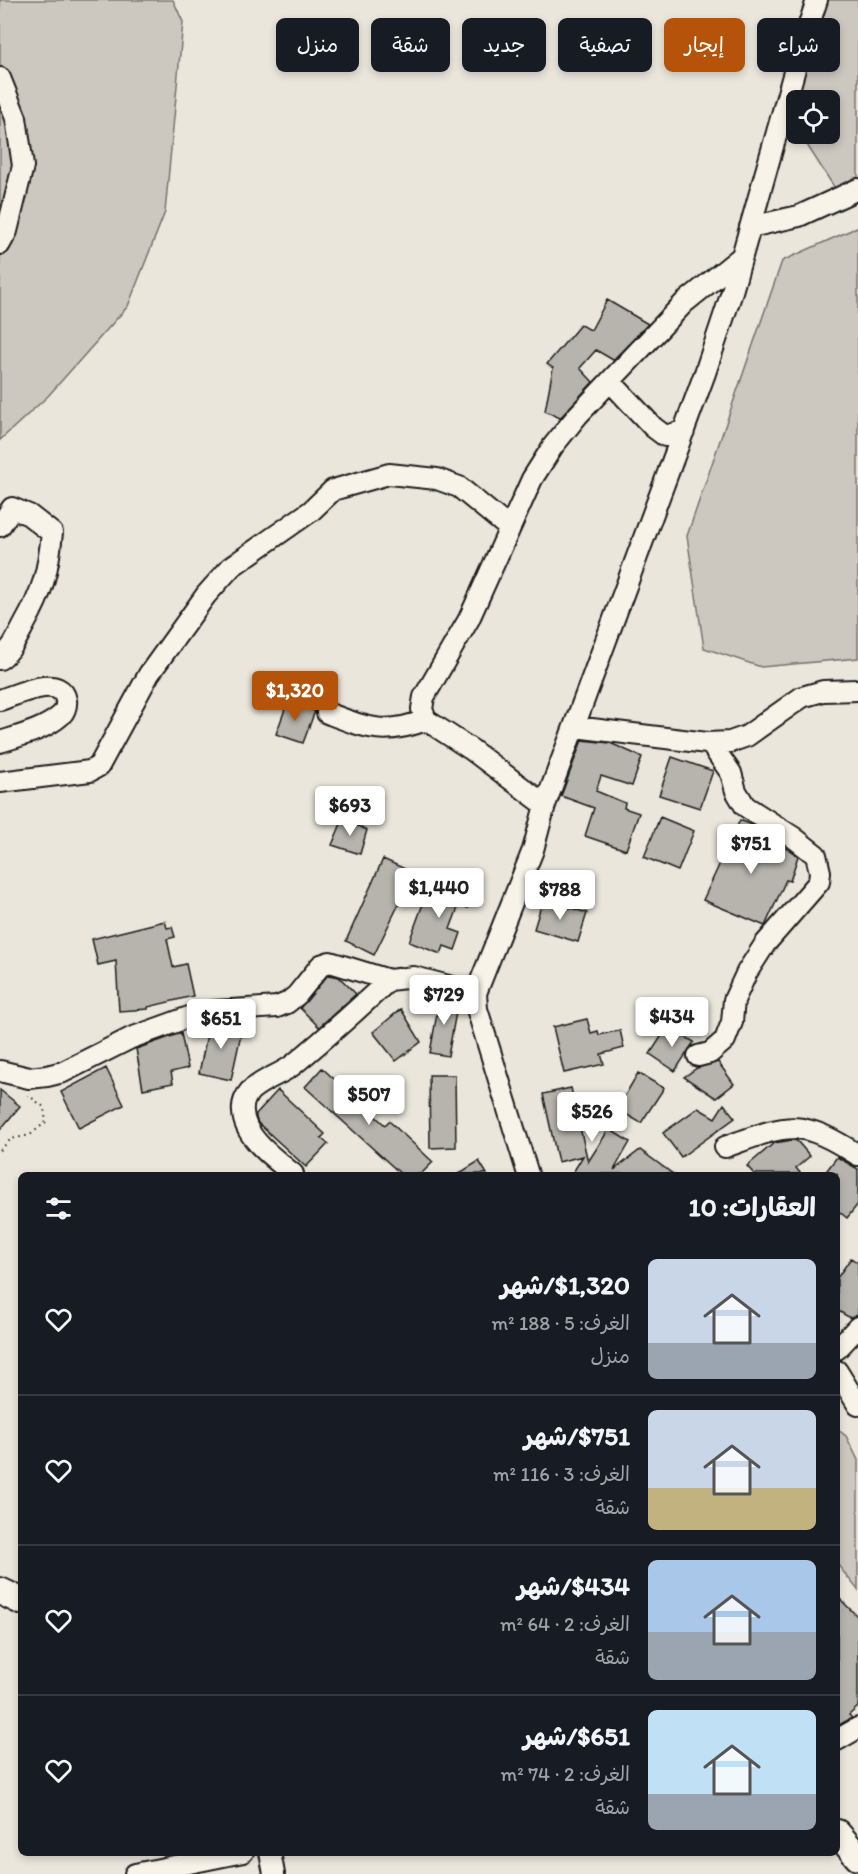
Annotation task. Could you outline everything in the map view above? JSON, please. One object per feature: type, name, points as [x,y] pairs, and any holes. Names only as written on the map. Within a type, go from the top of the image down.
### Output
[{"type":"main road","points":[[0,1591],[18,1600]]},
{"type":"main road","points":[[840,1836],[858,1857]]},
{"type":"street","points":[[527,1172],[477,1009],[476,993],[533,850],[546,805],[684,431],[731,295],[798,58],[817,0]]},
{"type":"street","points":[[0,78],[16,118],[23,166],[7,231],[0,243]]},
{"type":"street","points":[[750,227],[799,216],[858,189]]},
{"type":"street","points":[[546,805],[472,750],[426,720],[422,709],[424,697],[469,619],[532,479],[553,446],[578,414],[684,303],[741,257]]},
{"type":"street","points":[[610,381],[653,427],[665,436],[684,431]]},
{"type":"street","points":[[0,782],[90,771],[99,766],[149,674],[206,595],[231,567],[311,511],[333,490],[389,474],[438,479],[459,487],[509,528]]},
{"type":"street","points":[[0,526],[12,508],[28,514],[52,533],[48,565],[39,597],[10,651],[0,659]]},
{"type":"street","points":[[0,700],[50,686],[60,689],[65,697],[66,705],[62,715],[48,723],[0,742]]},
{"type":"street","points":[[575,727],[710,743],[730,742],[747,736],[802,697],[823,692],[858,690]]},
{"type":"street","points":[[327,713],[373,729],[395,730],[426,720]]},
{"type":"street","points":[[698,1056],[710,1053],[725,1040],[732,1022],[734,1000],[747,972],[765,944],[819,882],[820,872],[816,855],[745,806],[735,791],[731,772],[710,743]]},
{"type":"street","points":[[0,1071],[29,1078],[47,1076],[63,1072],[130,1038],[189,1017],[215,1011],[277,1007],[297,995],[321,965],[330,962],[389,980],[414,977],[476,993]]},
{"type":"street","points":[[291,1172],[269,1154],[250,1133],[244,1121],[244,1101],[248,1093],[292,1066],[389,980]]},
{"type":"street","points":[[725,1147],[763,1133],[788,1127],[810,1129],[828,1136],[858,1155]]},
{"type":"street","points":[[840,1346],[858,1327]]},
{"type":"street","points":[[843,1379],[858,1405]]},
{"type":"street","points":[[840,1738],[858,1728]]},
{"type":"street","points":[[135,1874],[223,1856]]},
{"type":"street","points":[[271,1856],[274,1874]]},
{"type":"path","points":[[0,1150],[11,1139],[30,1135],[46,1122],[44,1107],[21,1090]]},
{"type":"shaded area","points":[[0,0],[173,0],[183,22],[165,212],[128,306],[48,396],[0,440]]},
{"type":"shaded area","points":[[826,0],[858,0],[858,180],[836,190],[806,144],[840,144],[840,90],[799,90],[804,72],[840,72],[840,18],[821,18]]},
{"type":"shaded area","points":[[858,227],[858,658],[761,667],[704,648],[687,536],[782,261]]},
{"type":"shaded area","points":[[840,1431],[846,1436],[858,1460],[858,1590],[840,1568]]},
{"type":"building","points":[[607,300],[648,324],[613,360],[596,350],[580,368],[593,382],[560,418],[545,411],[553,368],[547,364],[580,325],[591,330]]},
{"type":"building","points":[[288,701],[315,711],[303,743],[276,734]]},
{"type":"building","points":[[582,740],[610,743],[642,757],[632,786],[601,776],[596,791],[625,803],[624,808],[639,813],[626,850],[585,836],[594,808],[561,796]]},
{"type":"building","points":[[672,757],[713,771],[700,808],[659,795]]},
{"type":"building","points":[[660,817],[694,831],[678,871],[644,857]]},
{"type":"building","points":[[343,819],[367,830],[360,854],[332,845]]},
{"type":"building","points":[[740,820],[752,825],[798,856],[790,881],[786,880],[765,926],[703,900]]},
{"type":"building","points":[[383,859],[414,873],[374,955],[346,941]]},
{"type":"building","points":[[431,882],[472,898],[468,908],[459,905],[450,929],[461,933],[455,950],[444,946],[441,954],[409,942]]},
{"type":"building","points":[[543,899],[587,913],[578,942],[534,929]]},
{"type":"building","points":[[165,921],[167,928],[172,927],[175,937],[167,939],[173,967],[186,964],[193,996],[148,1007],[148,1009],[119,1011],[116,961],[98,965],[92,939]]},
{"type":"building","points":[[328,975],[339,977],[356,994],[319,1027],[300,1008]]},
{"type":"building","points":[[440,996],[458,1001],[448,1056],[430,1053]]},
{"type":"building","points":[[401,1009],[421,1042],[396,1061],[373,1032]]},
{"type":"building","points":[[587,1019],[591,1033],[598,1031],[599,1035],[620,1030],[624,1048],[601,1054],[604,1064],[564,1073],[553,1027]]},
{"type":"building","points":[[229,1022],[243,1025],[231,1080],[199,1073],[209,1025]]},
{"type":"building","points":[[668,1026],[694,1042],[675,1071],[650,1054]]},
{"type":"building","points":[[181,1033],[188,1068],[171,1072],[173,1083],[143,1089],[136,1049]]},
{"type":"building","points":[[718,1062],[734,1084],[716,1098],[684,1077],[697,1068]]},
{"type":"building","points":[[106,1068],[124,1105],[79,1128],[61,1092]]},
{"type":"building","points":[[322,1068],[385,1125],[389,1121],[433,1162],[423,1172],[399,1172],[305,1087]]},
{"type":"building","points":[[638,1073],[664,1088],[641,1123],[617,1109]]},
{"type":"building","points":[[429,1075],[455,1075],[456,1147],[430,1148]]},
{"type":"building","points":[[571,1088],[588,1162],[609,1129],[630,1142],[614,1170],[640,1150],[670,1172],[573,1172],[583,1156],[558,1162],[543,1094]]},
{"type":"building","points":[[0,1090],[20,1106],[0,1130]]},
{"type":"building","points":[[278,1090],[325,1134],[321,1138],[328,1144],[306,1167],[258,1123],[256,1118],[256,1114]]},
{"type":"building","points":[[724,1104],[735,1118],[681,1157],[663,1133],[698,1108],[715,1118]]},
{"type":"building","points":[[797,1141],[810,1156],[796,1168],[799,1172],[752,1172],[747,1166],[774,1143]]},
{"type":"building","points":[[837,1157],[858,1169],[858,1204],[847,1218],[840,1212],[840,1172],[826,1172]]},
{"type":"building","points":[[479,1161],[486,1172],[461,1172]]},
{"type":"building","points":[[851,1258],[858,1263],[858,1315],[850,1318],[840,1312],[840,1274]]},
{"type":"building","points":[[840,1599],[858,1617],[858,1707],[849,1715],[852,1718],[840,1724]]}]
